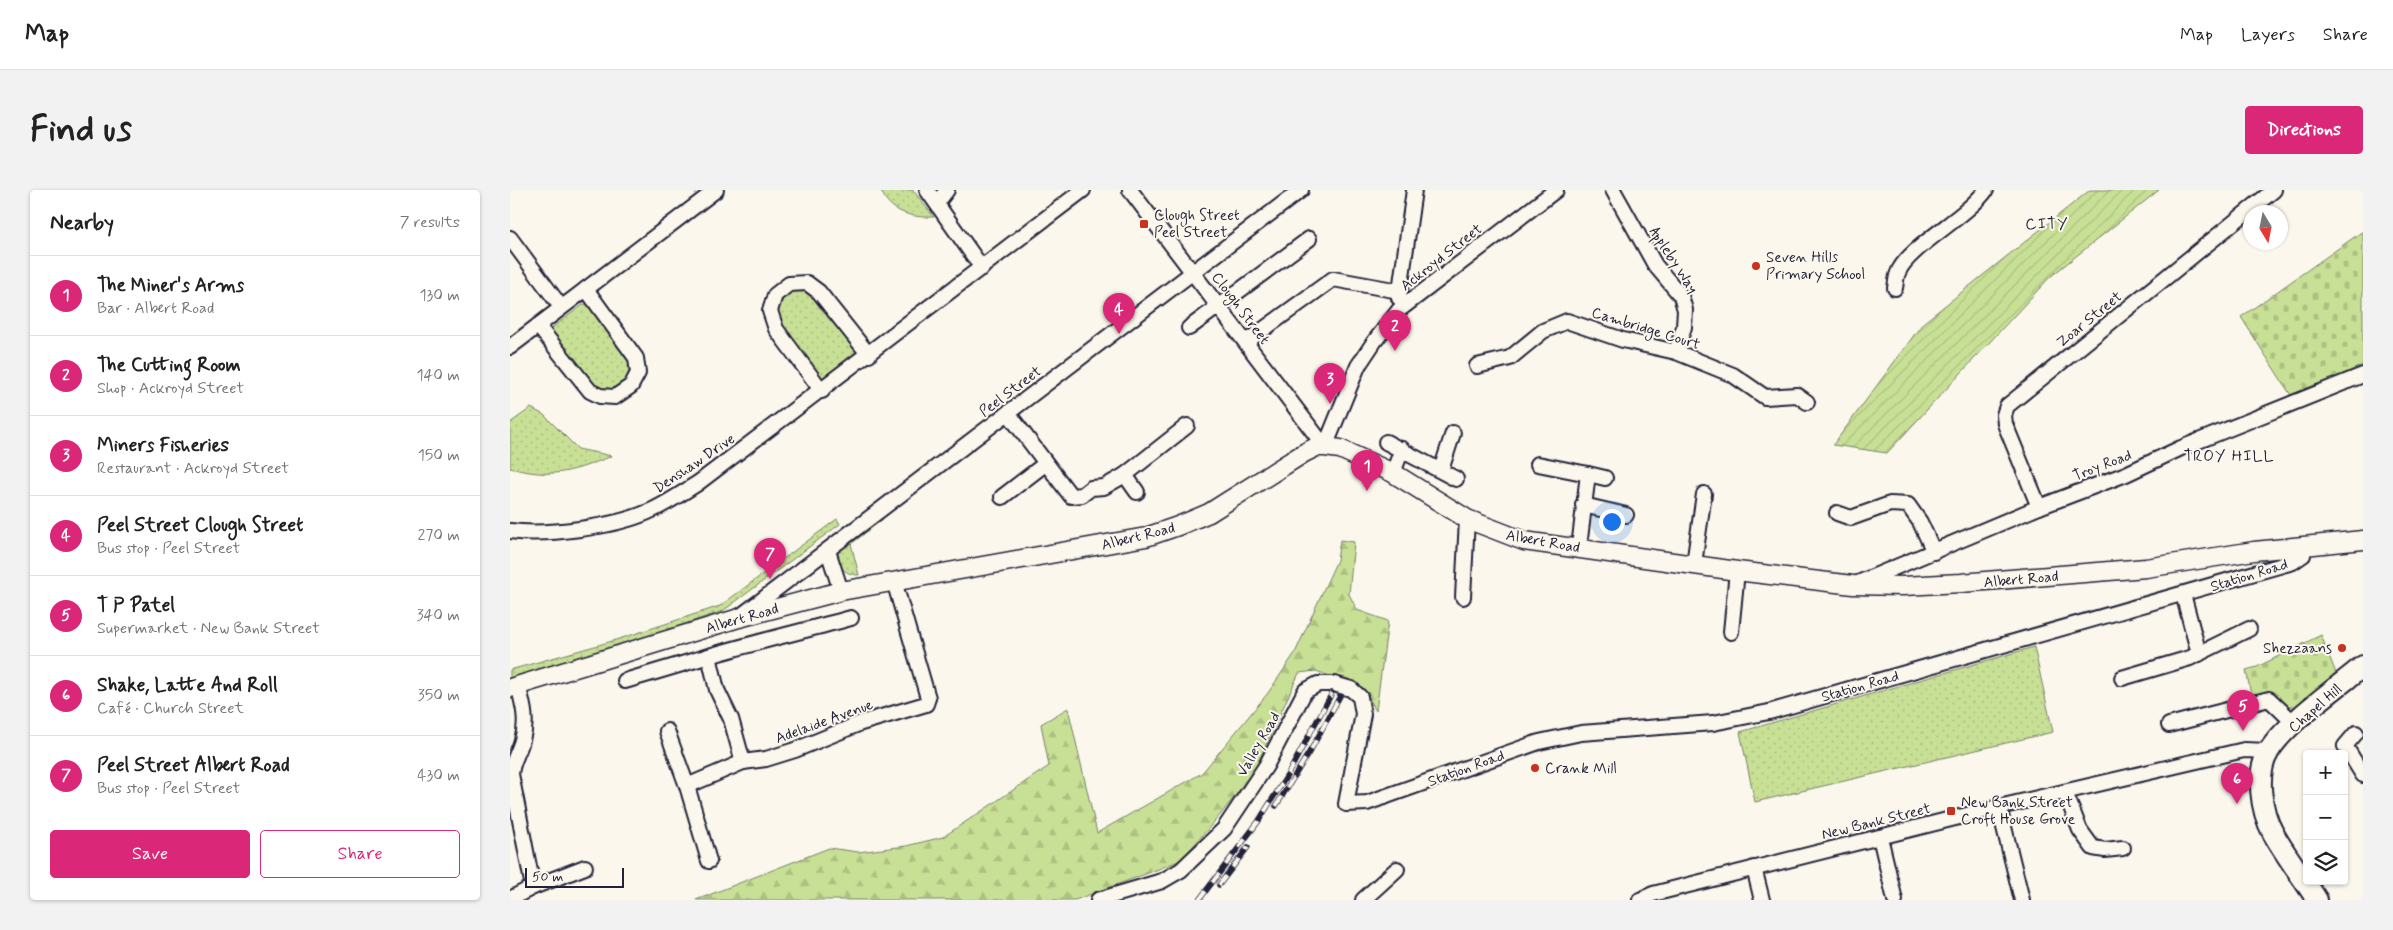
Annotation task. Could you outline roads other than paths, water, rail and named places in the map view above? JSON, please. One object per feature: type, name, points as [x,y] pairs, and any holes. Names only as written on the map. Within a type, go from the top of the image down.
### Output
[{"type":"main road","name":"Chapel Hill","points":[[2268,751],[2294,723],[2363,666]]},
{"type":"main road","points":[[2268,751],[2261,784],[2266,816],[2272,832],[2317,900]]},
{"type":"street","points":[[510,347],[716,190]]},
{"type":"street","points":[[927,190],[982,268]]},
{"type":"street","points":[[937,203],[947,190]]},
{"type":"street","name":"Denshaw Drive","points":[[510,531],[522,533],[585,529],[647,513],[698,483],[1084,190]]},
{"type":"street","name":"Clough Street","points":[[1130,190],[1325,447]]},
{"type":"street","name":"Peel Street","points":[[739,618],[1300,190]]},
{"type":"street","points":[[1399,310],[1399,291],[1414,190]]},
{"type":"street","name":"Ackroyd Street","points":[[1325,447],[1358,366],[1399,310],[1555,190]]},
{"type":"street","name":"Appleby Way","points":[[1613,190],[1655,265],[1681,296],[1685,310],[1684,327],[1676,352]]},
{"type":"street","points":[[1896,288],[1898,272],[1909,257],[1977,204],[1986,190]]},
{"type":"street","name":"Zoar Street","points":[[2039,507],[2005,424],[2004,415],[2007,406],[2274,190]]},
{"type":"street","points":[[510,238],[561,307]]},
{"type":"street","points":[[1189,328],[1309,239]]},
{"type":"street","points":[[1246,342],[1333,279],[1399,291]]},
{"type":"street","points":[[822,390],[776,329],[770,311],[775,295],[789,284],[806,283],[819,292],[869,355]]},
{"type":"street","points":[[538,326],[590,391],[600,396],[615,397],[631,386],[638,373],[636,358],[586,289]]},
{"type":"street","name":"Cambridge Court","points":[[1477,366],[1510,358],[1543,331],[1567,320],[1623,340],[1676,352],[1733,375],[1765,397],[1797,395],[1807,402]]},
{"type":"street","name":"Troy Road","points":[[1853,585],[2039,507],[2126,474],[2181,448],[2363,375]]},
{"type":"street","points":[[1008,413],[1071,496],[1082,495],[1092,488],[1104,486],[1125,475],[1187,426]]},
{"type":"street","points":[[1441,470],[1453,433]]},
{"type":"street","points":[[1386,442],[1402,448],[1456,479]]},
{"type":"street","name":"Albert Road","points":[[514,686],[739,618],[841,591],[1146,537],[1209,513],[1316,447],[1340,449],[1394,473],[1467,518],[1498,533],[1524,540],[1738,571],[1853,585],[1903,586],[1962,583],[2146,568],[2254,551],[2303,546]]},
{"type":"street","points":[[1394,473],[1402,448]]},
{"type":"street","points":[[1002,497],[1045,464]]},
{"type":"street","points":[[1538,464],[1605,478]]},
{"type":"street","points":[[1579,547],[1588,474]]},
{"type":"street","points":[[1125,475],[1137,492]]},
{"type":"street","points":[[1694,564],[1704,494]]},
{"type":"street","points":[[1837,513],[1851,518],[1890,504],[1908,506],[1920,522],[1934,552]]},
{"type":"street","points":[[1583,505],[1626,515]]},
{"type":"street","points":[[1463,597],[1467,518]]},
{"type":"street","name":"Station Road","points":[[1346,804],[1367,804],[1530,745],[1556,738],[1581,733],[1713,723],[1769,712],[2298,560],[2303,555],[2303,546],[2363,540]]},
{"type":"street","points":[[828,550],[841,591]]},
{"type":"street","points":[[1731,632],[1738,571]]},
{"type":"street","name":"Adelaide Avenue","points":[[687,786],[743,762],[766,760],[860,723],[926,704],[928,698],[894,581]]},
{"type":"street","points":[[2183,594],[2199,654]]},
{"type":"street","points":[[625,681],[769,638],[795,634],[851,618]]},
{"type":"street","points":[[2122,678],[2199,654],[2249,629]]},
{"type":"street","points":[[709,656],[717,690],[731,719],[743,762]]},
{"type":"street","name":"Valley Road","points":[[1098,900],[1168,877],[1181,870],[1224,829],[1266,766],[1305,691],[1318,684],[1334,684],[1351,689],[1360,697],[1363,714],[1346,804]]},
{"type":"street","points":[[514,686],[525,714],[526,728],[511,774],[533,887]]},
{"type":"street","points":[[2169,725],[2269,699],[2294,723]]},
{"type":"street","points":[[667,731],[687,786],[709,861]]},
{"type":"street","points":[[2356,733],[2345,746],[2363,774]]},
{"type":"street","name":"New Bank Street","points":[[1640,900],[1653,894],[1999,807],[2244,750],[2268,751]]},
{"type":"street","points":[[2065,792],[2080,830],[2093,848],[2105,850],[2123,848]]},
{"type":"street","points":[[1999,807],[2022,900]]},
{"type":"street","points":[[1880,837],[1896,900]]},
{"type":"street","points":[[510,899],[533,887],[585,867]]},
{"type":"street","points":[[1362,900],[1397,868]]},
{"type":"street","points":[[1754,868],[1762,900]]},
{"type":"railway","points":[[1199,900],[1258,822],[1288,774],[1332,693]]},
{"type":"railway","points":[[1276,806],[1313,746],[1340,696]]},
{"type":"railway","points":[[1219,885],[1248,847]]},
{"type":"place","name":"Clough Street Peel Street","points":[[1144,224]]},
{"type":"place","name":"Seven Hills Primary School","points":[[1756,266]]},
{"type":"place","name":"Peel Street Clough Street","points":[[1119,334]]},
{"type":"place","name":"The Cutting Room","points":[[1395,351]]},
{"type":"place","name":"Miners Fisheries","points":[[1330,404]]},
{"type":"place","name":"The Miner's Arms","points":[[1367,491]]},
{"type":"place","name":"Peel Street Albert Road","points":[[770,579]]},
{"type":"place","name":"Shezzaans","points":[[2342,648]]},
{"type":"place","name":"T P Patel","points":[[2243,731]]},
{"type":"place","name":"Crank Mill","points":[[1535,768]]},
{"type":"place","name":"Shake, Latte And Roll","points":[[2237,804]]},
{"type":"place","name":"New Bank Street Croft House Grove","points":[[1951,811]]},
{"type":"district","name":"CITY","points":[[2047,223]]},
{"type":"district","name":"TROY HILL","points":[[2229,455]]}]
